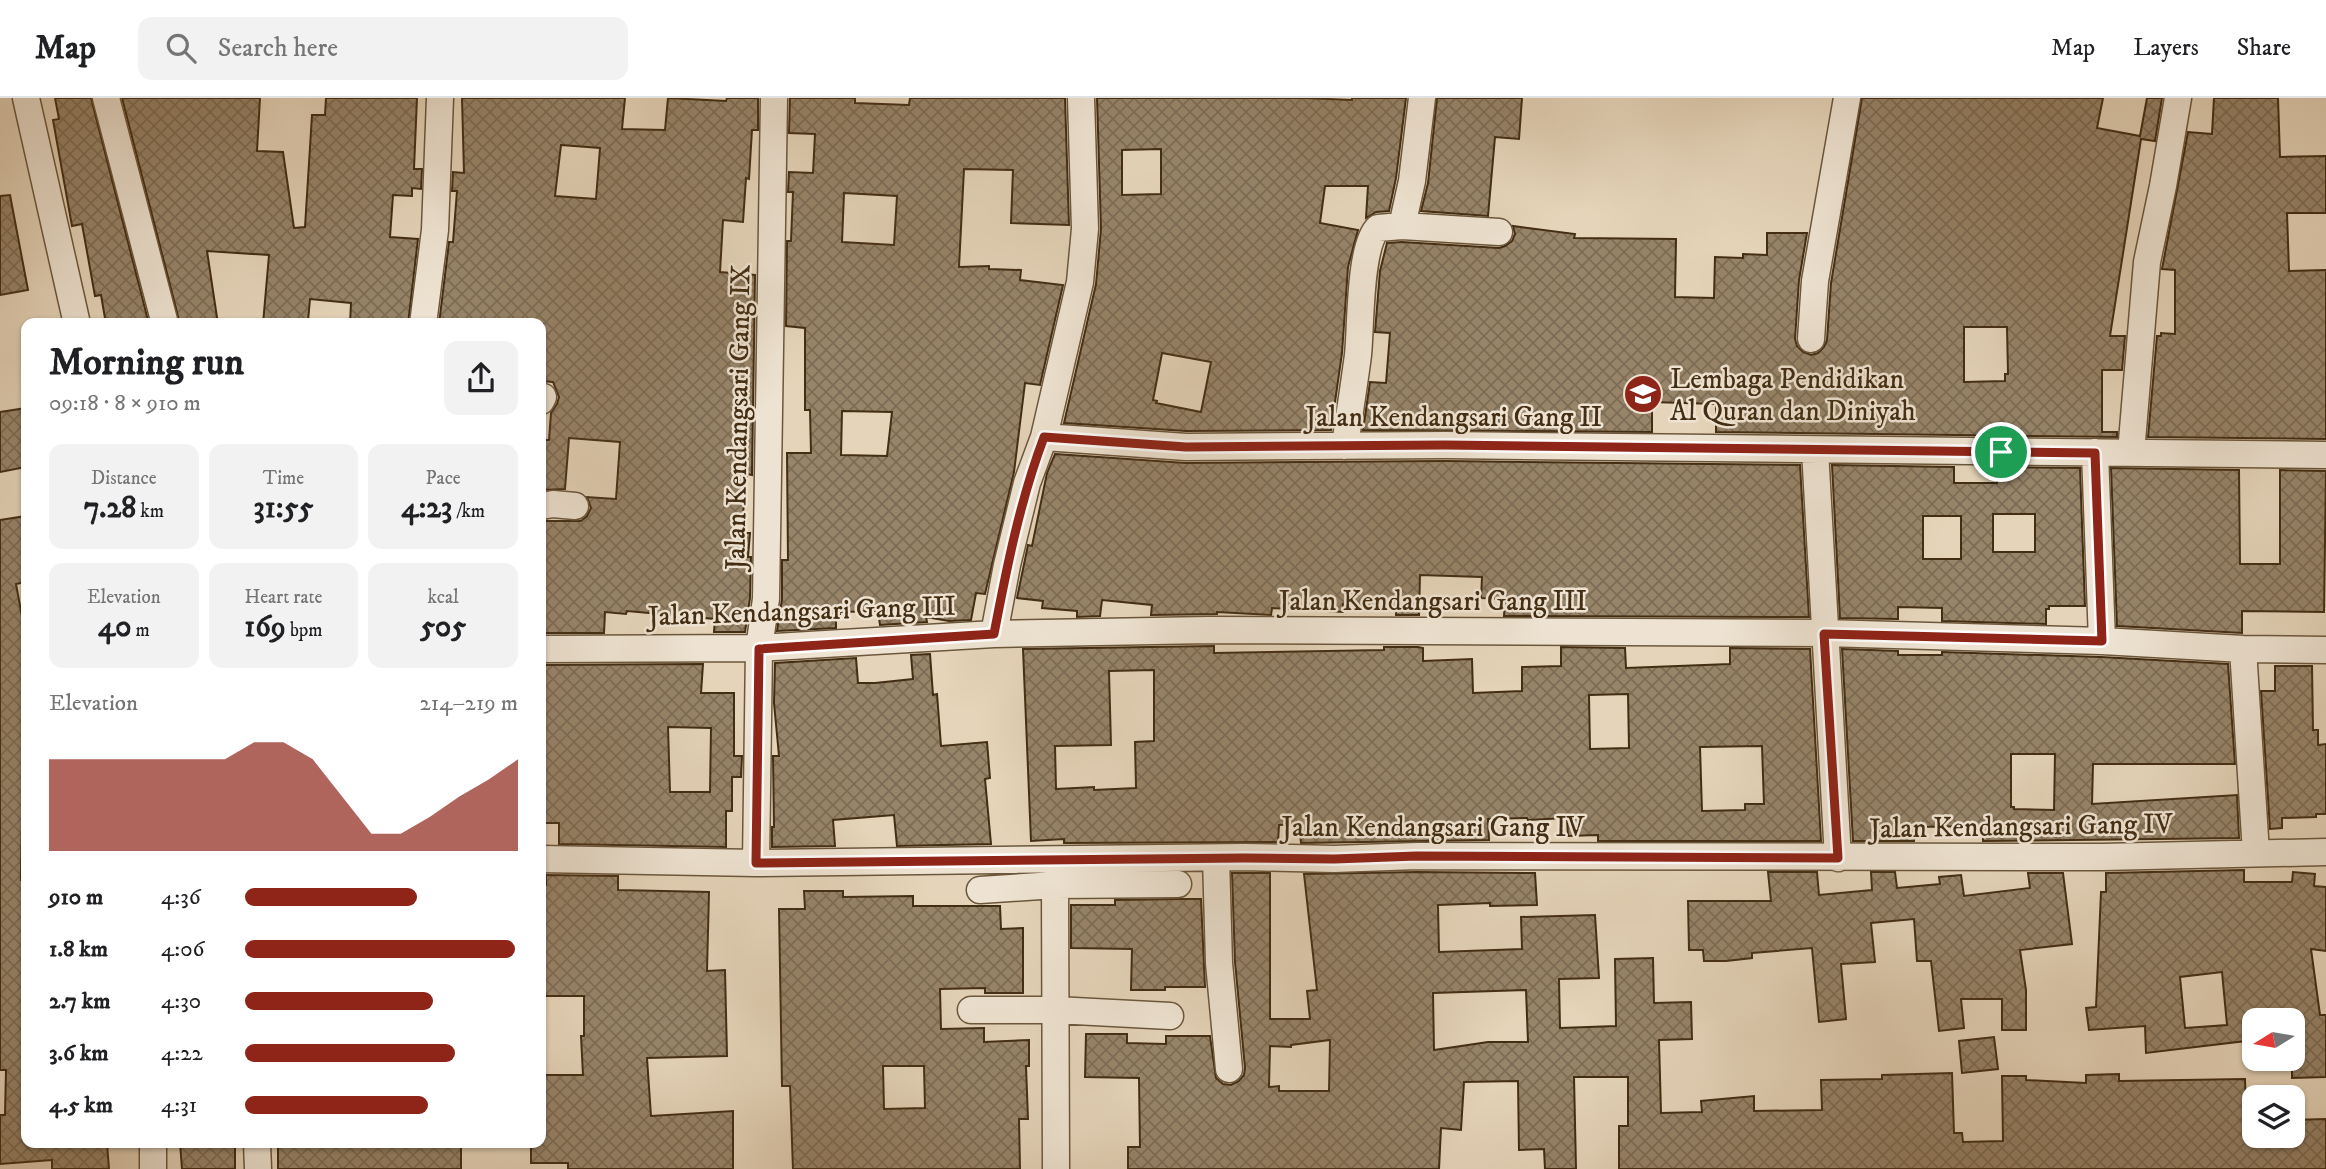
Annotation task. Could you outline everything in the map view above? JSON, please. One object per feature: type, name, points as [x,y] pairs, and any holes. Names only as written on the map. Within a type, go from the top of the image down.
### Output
[{"type":"street","points":[[26,98],[76,318]]},
{"type":"street","points":[[106,98],[163,318]]},
{"type":"street","points":[[424,318],[435,230],[440,98]]},
{"type":"street","name":"Jalan Kendangsari Gang IX","points":[[756,863],[759,649],[766,599],[774,98]]},
{"type":"street","points":[[994,634],[1007,565],[1027,482],[1044,437],[1084,259],[1082,98]]},
{"type":"street","points":[[1402,226],[1412,181],[1422,98]]},
{"type":"street","points":[[1811,339],[1815,281],[1847,98]]},
{"type":"street","points":[[2132,453],[2147,262],[2164,186],[2178,98]]},
{"type":"street","points":[[1345,446],[1371,236],[1378,228],[1402,226],[1499,232]]},
{"type":"street","name":"Jalan Kendangsari Gang II","points":[[1044,437],[1186,447],[1445,445],[2326,455]]},
{"type":"street","points":[[1815,450],[1838,858]]},
{"type":"street","points":[[2095,453],[2102,641]]},
{"type":"street","points":[[546,505],[575,506]]},
{"type":"street","name":"Jalan Kendangsari Gang III","points":[[546,649],[759,649],[994,634],[1209,630],[1824,634],[2326,650]]},
{"type":"street","points":[[2243,649],[2256,853]]},
{"type":"street","name":"Jalan Kendangsari Gang IV","points":[[546,859],[756,863],[1334,859],[1417,856],[2103,857],[2326,852]]},
{"type":"street","points":[[1216,858],[1219,963],[1229,1069]]},
{"type":"street","points":[[980,890],[1055,885],[1178,884]]},
{"type":"street","points":[[1055,885],[1056,1169]]},
{"type":"street","points":[[971,1010],[1056,1010],[1170,1016]]},
{"type":"street","points":[[153,1148],[153,1169]]},
{"type":"street","points":[[257,1148],[258,1169]]},
{"type":"building","points":[[55,98],[91,98],[147,318],[105,318],[101,295],[95,296],[82,224],[72,226],[53,120],[59,119]]},
{"type":"building","points":[[122,98],[260,98],[257,151],[283,152],[294,228],[305,227],[312,115],[325,115],[326,98],[417,98],[414,169],[422,169],[421,189],[412,188],[412,196],[393,195],[390,237],[418,239],[409,318],[350,318],[351,303],[310,299],[308,318],[264,318],[269,255],[207,251],[217,318],[178,318]]},
{"type":"building","points":[[462,98],[625,98],[622,129],[665,130],[668,98],[726,101],[727,98],[758,98],[758,130],[752,130],[743,222],[723,220],[720,272],[755,275],[752,475],[747,474],[741,533],[750,533],[748,557],[751,557],[750,598],[745,632],[714,632],[715,619],[627,611],[626,614],[605,612],[604,633],[546,633],[546,521],[581,521],[591,508],[587,497],[616,499],[620,442],[569,438],[565,489],[546,490],[546,440],[549,440],[551,413],[559,397],[553,382],[546,381],[546,318],[440,318],[449,242],[453,242],[457,191],[452,191],[453,172],[464,173]],"holes":[[[561,145],[600,148],[596,199],[555,196]]]},
{"type":"building","points":[[790,98],[855,98],[855,103],[909,105],[910,98],[1065,98],[1069,225],[1011,223],[1013,170],[964,169],[959,267],[989,266],[989,269],[1021,270],[1020,280],[1063,285],[1040,385],[1025,383],[1014,472],[985,594],[976,593],[971,620],[949,621],[926,617],[927,622],[880,625],[878,611],[840,612],[836,614],[836,628],[777,631],[782,599],[782,560],[788,560],[787,453],[811,453],[810,410],[805,410],[805,328],[786,326],[787,241],[791,241],[793,192],[788,192],[789,172],[813,173],[815,134],[789,133]],"holes":[[[844,193],[897,196],[894,245],[842,242]],[[842,411],[892,412],[887,456],[841,455]]]},
{"type":"building","points":[[1097,98],[1406,98],[1389,211],[1376,212],[1366,218],[1368,186],[1325,186],[1320,223],[1358,230],[1348,267],[1342,353],[1331,430],[1186,431],[1064,423],[1096,284],[1101,229]],"holes":[[[1161,149],[1161,194],[1122,195],[1122,150]],[[1162,353],[1211,362],[1201,412],[1156,403],[1157,401],[1153,400]]]},
{"type":"building","points":[[1437,98],[1522,98],[1519,139],[1495,137],[1488,216],[1421,211],[1428,183]]},
{"type":"building","points":[[1862,98],[2103,98],[2097,128],[2140,136],[2147,98],[2162,98],[2155,141],[2141,139],[2110,336],[2125,336],[2122,370],[2102,370],[2102,432],[2117,432],[2117,437],[1716,432],[1716,404],[1652,402],[1652,432],[1363,430],[1370,382],[1386,383],[1390,333],[1375,332],[1380,271],[1387,243],[1499,248],[1512,241],[1515,234],[1513,226],[1575,234],[1574,238],[1676,239],[1675,297],[1714,298],[1715,257],[1767,255],[1767,233],[1807,233],[1799,280],[1795,339],[1803,352],[1811,355],[1818,353],[1827,340],[1831,283]],"holes":[[[1964,327],[2007,327],[2008,374],[2005,374],[2005,381],[1964,382]]]},
{"type":"building","points":[[2214,98],[2278,98],[2280,157],[2326,156],[2326,213],[2287,213],[2289,271],[2326,270],[2326,439],[2148,437],[2157,336],[2161,336],[2161,333],[2175,334],[2175,270],[2162,269],[2188,132],[2212,134]]},
{"type":"building","points":[[10,195],[28,290],[0,295],[0,196]]},
{"type":"building","points":[[21,409],[21,468],[0,472],[0,412]]},
{"type":"building","points":[[1055,454],[1186,463],[1445,461],[1800,465],[1809,617],[1504,616],[1505,599],[1481,598],[1482,577],[1420,575],[1419,615],[1396,615],[1396,608],[1343,604],[1343,612],[1272,608],[1271,615],[1217,612],[1151,615],[1152,605],[1102,600],[1100,616],[1077,617],[1077,611],[1042,608],[1043,601],[1017,598],[1028,545],[1032,546],[1047,473]]},
{"type":"building","points":[[1832,465],[1954,467],[1954,483],[1997,483],[1997,467],[2080,468],[2085,606],[2049,606],[2049,609],[2046,609],[2046,624],[1942,621],[1942,608],[1898,607],[1898,619],[1840,618]],"holes":[[[1993,514],[2035,514],[2035,552],[1993,552]],[[1923,516],[1961,516],[1961,559],[1923,559]]]},
{"type":"building","points":[[2111,468],[2239,470],[2240,564],[2280,564],[2280,470],[2326,471],[2324,612],[2242,611],[2242,633],[2117,626]]},
{"type":"building","points":[[21,517],[21,583],[16,584],[21,611],[21,1148],[107,1148],[109,1169],[52,1169],[52,1160],[0,1164],[0,1115],[5,1115],[6,1070],[0,1070],[0,520]]},
{"type":"building","points":[[1214,646],[1214,653],[1418,647],[1423,648],[1423,661],[1472,659],[1473,693],[1522,691],[1522,667],[1561,666],[1561,647],[1625,648],[1626,668],[1730,664],[1730,648],[1810,649],[1821,841],[1598,841],[1598,835],[1568,836],[1567,818],[1527,818],[1488,819],[1489,840],[1301,843],[1299,824],[1279,825],[1278,842],[1064,843],[1064,839],[1031,841],[1023,649]],"holes":[[[1154,670],[1154,741],[1135,742],[1136,788],[1056,789],[1055,746],[1111,745],[1109,671]],[[1628,694],[1629,748],[1590,749],[1589,695]],[[1762,746],[1764,804],[1745,804],[1745,810],[1702,811],[1700,747]]]},
{"type":"building","points":[[1842,649],[1898,651],[1898,655],[1942,655],[1942,652],[2228,664],[2235,764],[2093,764],[2092,804],[2237,795],[2239,838],[1983,841],[1983,826],[1914,827],[1914,841],[1853,841]],"holes":[[[2011,754],[2055,754],[2054,810],[2011,807]]]},
{"type":"building","points":[[930,654],[933,695],[937,694],[941,746],[987,742],[990,778],[985,779],[991,844],[897,846],[894,815],[833,820],[835,846],[772,847],[773,756],[779,756],[774,703],[775,663],[856,658],[858,683],[875,683],[913,679],[911,655]]},
{"type":"building","points":[[703,664],[701,693],[734,693],[734,756],[742,756],[741,777],[732,777],[732,811],[726,811],[726,847],[559,844],[559,823],[546,823],[546,665]],"holes":[[[668,727],[711,728],[710,792],[670,792]]]},
{"type":"building","points":[[2275,666],[2312,666],[2313,730],[2318,730],[2318,745],[2326,744],[2326,814],[2282,818],[2282,828],[2270,829],[2261,691],[2275,691]]},
{"type":"building","points":[[2244,870],[2244,882],[2292,882],[2293,872],[2315,874],[2314,886],[2326,887],[2326,951],[2311,949],[2320,1015],[2326,1015],[2326,1077],[2292,1078],[2292,1071],[2305,1071],[2305,1008],[2242,1008],[2242,1041],[2146,1053],[2145,1026],[2089,1030],[2086,1008],[2096,1007],[2101,892],[2106,892],[2106,873]],"holes":[[[2222,972],[2227,1025],[2185,1028],[2180,977]]]},
{"type":"building","points":[[1768,872],[1817,872],[1819,895],[1872,890],[1871,872],[1895,872],[1897,888],[1940,884],[1939,877],[1961,875],[1964,896],[2030,888],[2028,873],[2063,873],[2072,944],[2020,950],[2026,990],[2026,1030],[2002,1030],[2002,999],[1961,999],[1964,1028],[1939,1031],[1931,961],[1917,961],[1914,919],[1871,923],[1875,962],[1841,964],[1846,1019],[1819,1022],[1812,948],[1752,953],[1752,958],[1726,961],[1704,961],[1703,950],[1689,950],[1688,901],[1771,901]]},
{"type":"building","points":[[1232,873],[1270,873],[1270,1019],[1310,1019],[1307,991],[1317,990],[1304,874],[1535,873],[1537,905],[1438,905],[1439,952],[1522,949],[1521,917],[1595,915],[1599,978],[1559,979],[1560,1028],[1616,1026],[1615,959],[1653,958],[1654,1003],[1691,1002],[1692,1039],[1659,1040],[1661,1113],[1702,1112],[1701,1101],[1754,1096],[1754,1111],[1822,1110],[1821,1080],[1882,1079],[1882,1075],[1952,1073],[1954,1133],[1962,1133],[1963,1142],[2003,1141],[2002,1076],[2086,1083],[2086,1075],[2119,1074],[2119,1081],[2245,1079],[2245,1085],[2242,1085],[2242,1148],[2305,1148],[2305,1120],[2326,1119],[2326,1169],[1619,1169],[1619,1126],[1628,1126],[1628,1077],[1574,1077],[1576,1169],[1545,1169],[1544,1149],[1519,1150],[1518,1081],[1464,1082],[1461,1130],[1441,1128],[1439,1169],[1128,1169],[1128,1147],[1140,1147],[1139,1078],[1085,1077],[1086,1034],[1127,1034],[1127,1043],[1166,1044],[1166,1036],[1210,1036],[1216,1078],[1223,1084],[1231,1085],[1239,1081],[1245,1068],[1235,962]],"holes":[[[1526,990],[1528,1042],[1488,1042],[1434,1050],[1433,993]],[[1330,1040],[1329,1091],[1279,1091],[1279,1086],[1269,1087],[1270,1046],[1291,1047]]]},
{"type":"building","points":[[546,875],[618,876],[618,890],[709,892],[707,971],[725,970],[727,1056],[647,1058],[651,1116],[733,1111],[733,1169],[568,1169],[568,1163],[531,1163],[531,1148],[546,1148],[546,1075],[583,1075],[581,1036],[584,1036],[584,996],[546,996]]},
{"type":"building","points":[[804,891],[843,891],[843,897],[913,896],[913,906],[1000,906],[1001,929],[1023,928],[1023,993],[985,993],[985,988],[940,989],[941,1029],[984,1028],[984,1042],[1029,1040],[1029,1066],[1026,1066],[1028,1119],[1019,1119],[1020,1169],[793,1169],[790,1086],[782,1086],[779,909],[805,909]],"holes":[[[883,1066],[924,1066],[925,1108],[884,1109]]]},
{"type":"building","points":[[1201,899],[1205,987],[1131,990],[1132,949],[1071,948],[1071,905],[1115,905],[1115,900]]},
{"type":"building","points":[[1994,1037],[1998,1069],[1962,1073],[1959,1041]]},
{"type":"building","points":[[180,1148],[235,1148],[235,1169],[182,1169]]},
{"type":"building","points":[[278,1148],[461,1148],[461,1169],[278,1169]]},
{"type":"place","name":"Lembaga Pendidikan Al Quran dan Diniyah","points":[[1643,394]]},
{"type":"route","points":[[1044,437],[1186,447],[1445,445],[2001,452],[2095,453],[2102,641],[1824,634],[1838,858],[1417,856],[1334,859],[756,863],[759,649],[994,634],[1027,482],[1044,437]]}]
